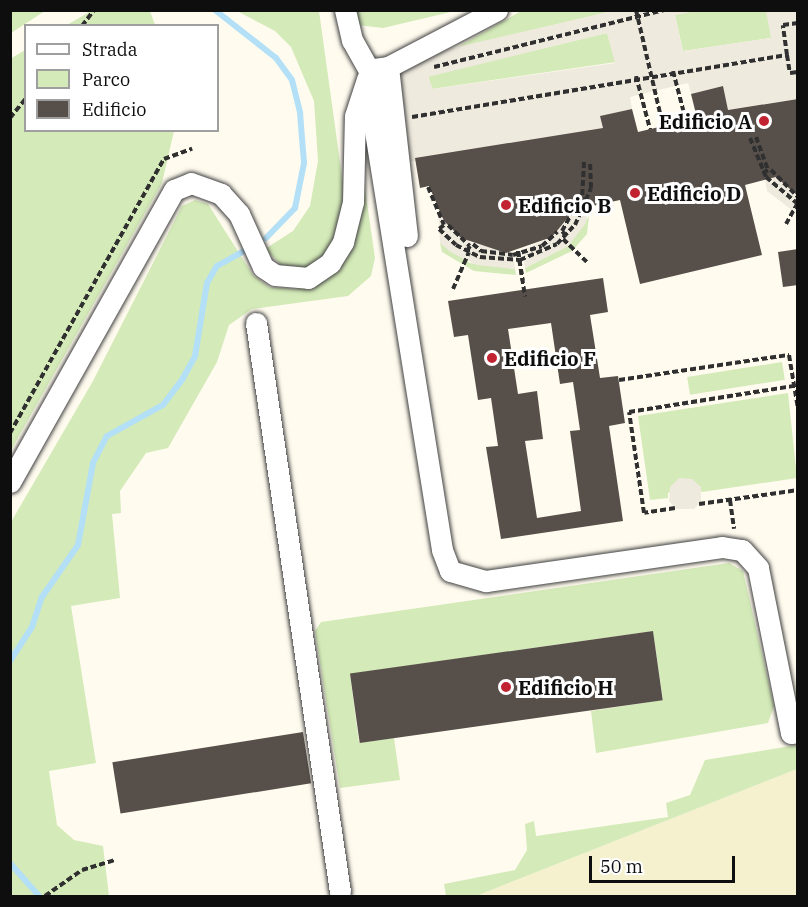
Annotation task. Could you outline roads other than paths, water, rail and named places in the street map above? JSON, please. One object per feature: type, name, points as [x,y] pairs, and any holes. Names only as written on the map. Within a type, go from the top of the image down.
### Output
[{"type":"lane","points":[[345,10],[352,40],[379,68],[393,121],[442,550],[458,577],[486,581],[726,540],[748,553],[758,568],[791,733],[798,732]]},
{"type":"lane","points":[[10,482],[174,190],[191,183],[221,194],[239,214],[263,267],[275,275],[308,278],[330,263],[349,223],[355,116],[379,68],[496,10]]},
{"type":"lane","points":[[379,68],[384,123],[382,169],[413,297]]},
{"type":"lane","points":[[256,323],[340,892]]},
{"type":"waterway","points":[[215,10],[276,58],[292,80],[300,113],[304,163],[295,208],[266,238]]},
{"type":"waterway","points":[[10,661],[32,627],[42,597],[78,545],[93,463],[107,436],[163,405],[183,378],[195,356],[207,283],[217,266],[244,251]]},
{"type":"waterway","points":[[10,863],[39,896]]},
{"type":"place","name":"Edificio A","points":[[764,121]]},
{"type":"place","name":"Edificio D","points":[[635,193]]},
{"type":"place","name":"Edificio B","points":[[506,205]]},
{"type":"place","name":"Edificio F","points":[[492,358]]},
{"type":"place","name":"Edificio H","points":[[506,687]]}]
